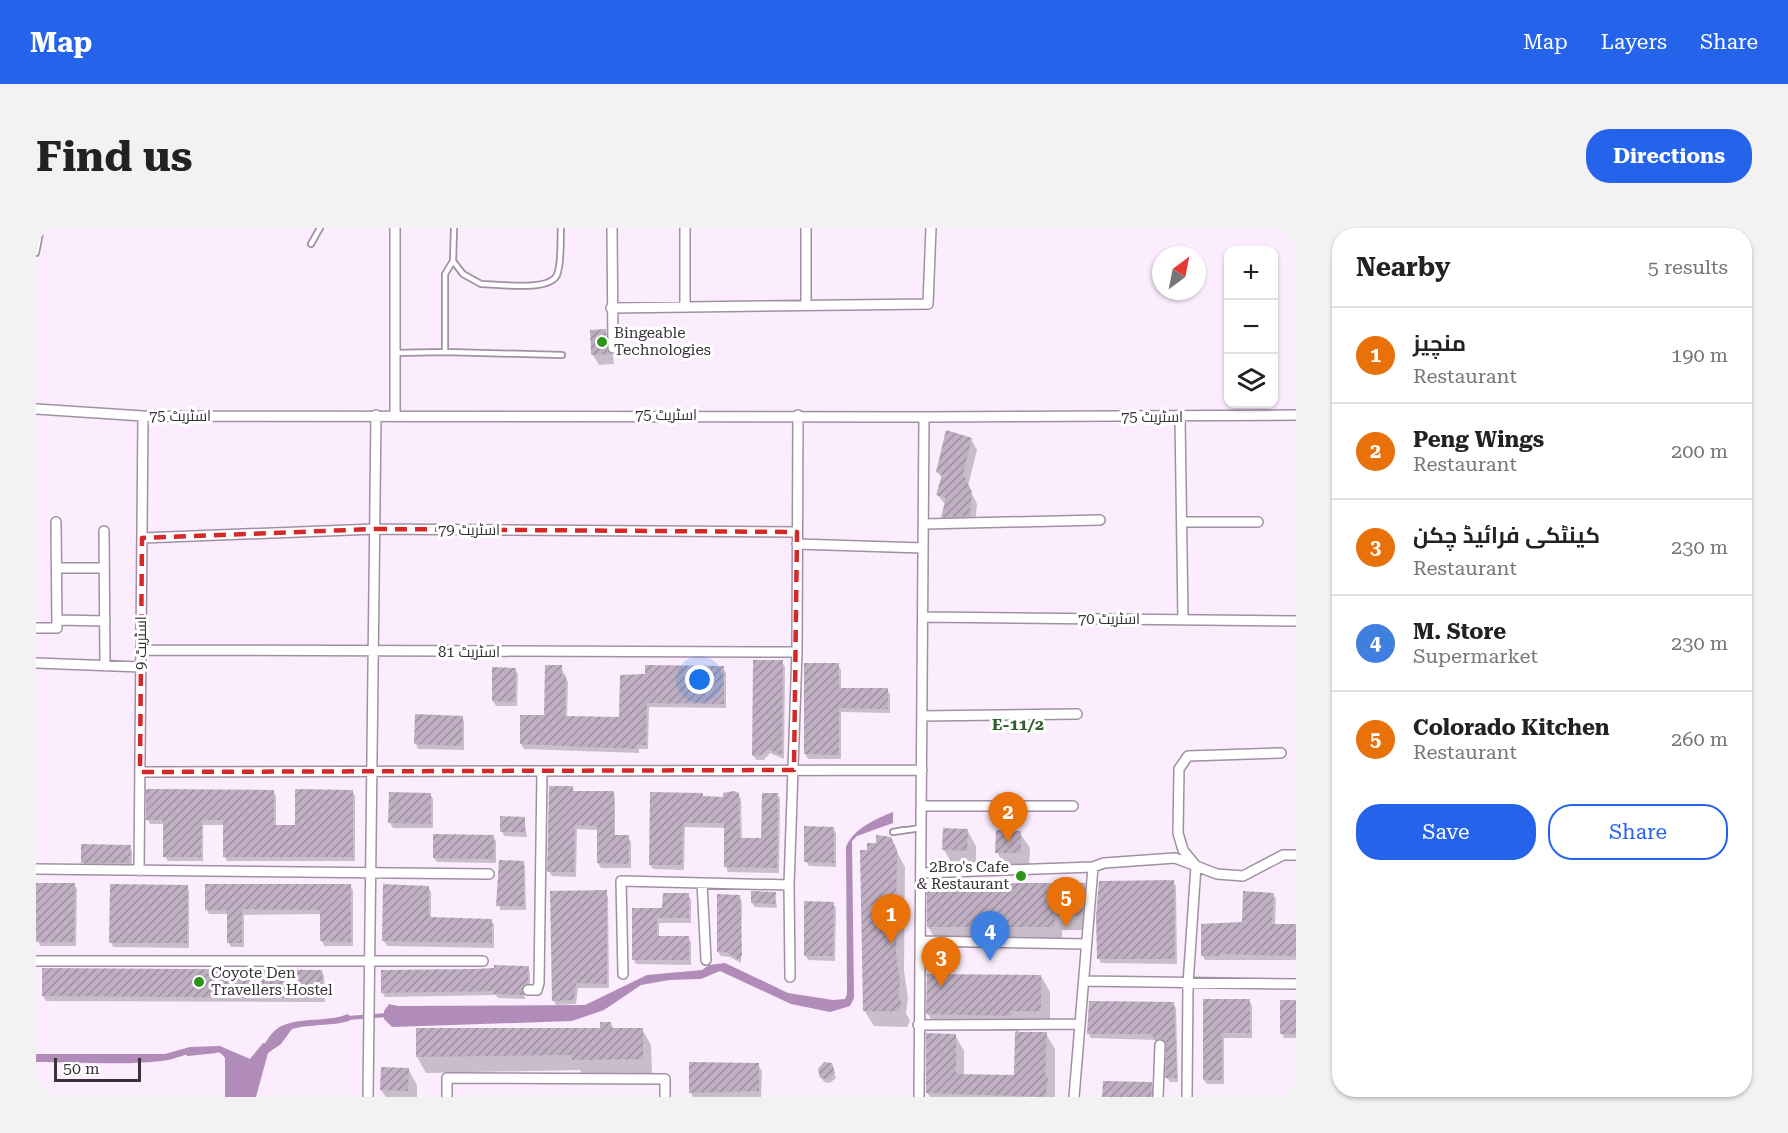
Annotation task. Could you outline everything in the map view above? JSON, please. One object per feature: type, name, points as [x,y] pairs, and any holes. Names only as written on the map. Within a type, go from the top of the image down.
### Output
[{"type":"street","points":[[394,415],[395,228]]},
{"type":"street","points":[[612,228],[613,348]]},
{"type":"street","points":[[685,228],[685,307]]},
{"type":"street","points":[[806,228],[806,305]]},
{"type":"street","points":[[611,308],[928,304],[931,228]]},
{"type":"street","name":"اسٹریٹ 75","points":[[36,410],[143,416],[1180,417],[1296,415]]},
{"type":"street","points":[[368,1097],[376,415]]},
{"type":"street","points":[[790,977],[789,885],[797,652],[798,415]]},
{"type":"street","name":"اسٹریٹ 9","points":[[139,870],[143,416]]},
{"type":"street","points":[[919,1097],[924,417]]},
{"type":"street","points":[[1180,417],[1183,619]]},
{"type":"street","points":[[924,524],[1100,520]]},
{"type":"street","points":[[36,628],[57,628],[56,522]]},
{"type":"street","points":[[1182,522],[1258,522]]},
{"type":"street","name":"اسٹریٹ 79","points":[[142,538],[375,529],[797,532]]},
{"type":"street","points":[[104,531],[105,666]]},
{"type":"street","points":[[797,544],[923,549]]},
{"type":"street","points":[[57,567],[104,568]]},
{"type":"street","name":"اسٹریٹ 70","points":[[923,617],[1296,621]]},
{"type":"street","points":[[58,620],[105,621]]},
{"type":"street","name":"اسٹریٹ 81","points":[[141,650],[797,652]]},
{"type":"street","points":[[36,663],[141,667]]},
{"type":"street","points":[[922,716],[1077,714]]},
{"type":"street","points":[[1187,1097],[1188,984],[1196,866],[1183,850],[1178,833],[1179,769],[1188,756],[1281,753]]},
{"type":"street","points":[[528,990],[537,990],[539,983],[542,771]]},
{"type":"street","points":[[140,772],[922,771]]},
{"type":"street","points":[[921,806],[1073,806]]},
{"type":"street","points":[[921,873],[1093,867],[1104,862],[1175,858],[1217,874],[1243,876],[1283,855],[1296,855]]},
{"type":"street","points":[[1074,1097],[1093,867]]},
{"type":"street","points":[[36,869],[489,874]]},
{"type":"street","points":[[623,974],[621,881],[789,885]]},
{"type":"street","points":[[702,883],[706,960]]},
{"type":"street","points":[[920,941],[1086,944]]},
{"type":"street","points":[[36,961],[483,961]]},
{"type":"street","points":[[1084,981],[1296,984]]},
{"type":"street","points":[[918,1025],[1079,1024]]},
{"type":"street","points":[[1158,1097],[1160,1045]]},
{"type":"street","points":[[447,1097],[447,1078],[665,1079],[665,1097]]},
{"type":"lane","points":[[36,253],[41,228]]},
{"type":"lane","points":[[310,244],[320,228]]},
{"type":"lane","points":[[445,352],[445,274],[453,261],[454,228]]},
{"type":"lane","points":[[453,261],[463,274],[481,284],[540,286],[550,282],[557,275],[561,228]]},
{"type":"lane","points":[[394,353],[562,355]]},
{"type":"lane","points":[[904,830],[921,828]]},
{"type":"highlighted area","points":[[375,529],[797,532],[794,770],[140,772],[142,538]]},
{"type":"shaded area","points":[[893,812],[893,823],[857,836],[852,841],[854,998],[850,1006],[830,1012],[791,1004],[720,971],[701,979],[669,980],[641,985],[604,1010],[572,1021],[392,1027],[384,1019],[384,1011],[389,1004],[398,1006],[585,1005],[647,975],[702,970],[709,965],[725,963],[788,993],[833,1000],[845,999],[847,994],[846,847],[860,830]]},
{"type":"shaded area","points":[[348,1014],[352,1019],[348,1021],[292,1029],[281,1044],[268,1053],[256,1097],[225,1097],[225,1058],[214,1051],[206,1050],[168,1060],[137,1063],[36,1062],[36,1054],[165,1054],[190,1047],[220,1046],[250,1059],[258,1054],[274,1031],[286,1024]]},
{"type":"building","name":"Bingeable Technologies","points":[[606,329],[606,349],[610,354],[591,355],[590,330]]},
{"type":"building","points":[[946,430],[972,438],[963,474],[972,492],[970,516],[941,517],[946,498],[936,495],[942,475],[936,472]]},
{"type":"building","points":[[753,660],[783,660],[782,755],[767,749],[761,755],[752,756]]},
{"type":"building","points":[[804,663],[839,663],[839,688],[888,688],[888,709],[839,708],[839,755],[804,754]]},
{"type":"building","points":[[545,665],[562,665],[562,676],[566,676],[565,716],[619,717],[620,675],[645,674],[645,665],[724,666],[724,704],[647,703],[646,745],[637,745],[637,749],[520,744],[520,715],[544,715]]},
{"type":"building","points":[[492,667],[516,668],[515,702],[492,701]]},
{"type":"building","points":[[415,714],[463,716],[462,746],[414,744]]},
{"type":"building","points":[[549,786],[573,786],[573,791],[614,791],[614,835],[629,835],[629,864],[597,863],[597,826],[575,825],[574,872],[547,872]]},
{"type":"building","points":[[146,789],[274,790],[274,825],[295,825],[295,789],[353,790],[353,857],[223,857],[223,820],[202,820],[201,857],[163,857],[163,820],[146,820]]},
{"type":"building","points":[[734,791],[739,793],[740,838],[761,838],[762,793],[778,793],[777,868],[724,867],[724,823],[683,823],[682,865],[649,865],[650,792],[703,793],[703,796],[723,797],[723,793]]},
{"type":"building","points":[[389,792],[431,793],[431,824],[388,823]]},
{"type":"building","points":[[500,816],[525,817],[525,832],[500,832]]},
{"type":"building","points":[[804,826],[834,827],[834,863],[804,862]]},
{"type":"building","points":[[943,828],[968,829],[967,851],[942,850]]},
{"type":"building","points":[[996,830],[1021,831],[1021,853],[995,853]]},
{"type":"building","points":[[433,834],[494,835],[494,859],[433,858]]},
{"type":"building","points":[[876,835],[891,837],[897,850],[896,954],[900,981],[898,996],[902,1004],[898,1011],[863,1011],[860,850],[867,850],[867,843],[876,843]]},
{"type":"building","points":[[81,844],[131,845],[130,863],[81,863]]},
{"type":"building","points":[[499,860],[524,861],[524,906],[496,906]]},
{"type":"building","points":[[1174,880],[1175,959],[1097,959],[1096,916],[1099,881]]},
{"type":"building","points":[[36,883],[75,883],[74,942],[36,942]]},
{"type":"building","points":[[927,883],[1085,883],[1082,916],[1055,916],[1055,927],[927,927]]},
{"type":"building","points":[[110,884],[188,885],[187,943],[109,943]]},
{"type":"building","points":[[205,884],[351,884],[351,942],[320,941],[320,910],[242,909],[242,943],[227,943],[227,910],[205,910]]},
{"type":"building","points":[[383,884],[429,886],[429,917],[492,919],[492,943],[382,941]]},
{"type":"building","points":[[607,890],[607,984],[576,983],[574,1000],[552,1001],[550,891]]},
{"type":"building","points":[[751,891],[776,892],[775,904],[751,903]]},
{"type":"building","points":[[1243,891],[1274,893],[1272,924],[1296,924],[1296,956],[1219,954],[1219,956],[1201,956],[1201,924],[1242,922]]},
{"type":"building","points":[[663,893],[689,893],[689,918],[657,918],[657,936],[689,936],[689,960],[632,960],[632,908],[662,908]]},
{"type":"building","points":[[717,894],[740,895],[742,955],[739,960],[726,952],[717,952]]},
{"type":"building","points":[[804,901],[834,902],[833,956],[804,956]]},
{"type":"building","points":[[494,965],[529,966],[528,983],[522,987],[523,995],[494,994],[494,991],[381,993],[381,970],[474,969],[494,968]]},
{"type":"building","points":[[42,968],[322,970],[323,998],[42,996]]},
{"type":"building","points":[[927,974],[1041,975],[1041,1011],[1011,1011],[1011,1016],[926,1014]]},
{"type":"building","points":[[1203,999],[1250,999],[1250,1033],[1222,1033],[1222,1080],[1203,1080]]},
{"type":"building","points":[[1280,1000],[1296,1000],[1296,1034],[1280,1034]]},
{"type":"building","points":[[1089,1001],[1174,1002],[1177,1078],[1165,1078],[1166,1042],[1161,1038],[1155,1041],[1152,1034],[1087,1034]]},
{"type":"building","points":[[600,1022],[611,1022],[612,1028],[643,1028],[643,1059],[572,1060],[572,1055],[416,1057],[416,1028],[600,1028]]},
{"type":"building","points":[[1015,1032],[1047,1032],[1045,1075],[1048,1079],[1045,1097],[926,1093],[926,1033],[956,1034],[956,1074],[1014,1075]]},
{"type":"building","points":[[689,1062],[759,1063],[759,1091],[689,1093]]},
{"type":"building","points":[[824,1062],[832,1063],[835,1073],[827,1079],[820,1078],[818,1069]]},
{"type":"building","points":[[381,1067],[409,1068],[408,1091],[380,1090]]},
{"type":"building","points":[[1103,1081],[1152,1082],[1151,1097],[1102,1097]]},
{"type":"waterway","points":[[347,1018],[388,1015]]},
{"type":"waterway","points":[[250,1062],[264,1045]]},
{"type":"waterway","points":[[188,1054],[216,1051]]},
{"type":"place","name":"Bingeable Technologies","points":[[602,342]]},
{"type":"place","name":"Peng Wings","points":[[1008,842]]},
{"type":"place","name":"2Bro's Cafe & Restaurant","points":[[1021,876]]},
{"type":"place","name":"Colorado Kitchen","points":[[1066,927]]},
{"type":"place","name":"منچیز","points":[[891,944]]},
{"type":"place","name":"M. Store","points":[[990,961]]},
{"type":"place","name":"Coyote Den Travellers Hostel","points":[[199,982]]},
{"type":"place","name":"کینٹکی فرائیڈ چکن","points":[[941,987]]},
{"type":"district","name":"E-11/2","points":[[1018,724]]}]
